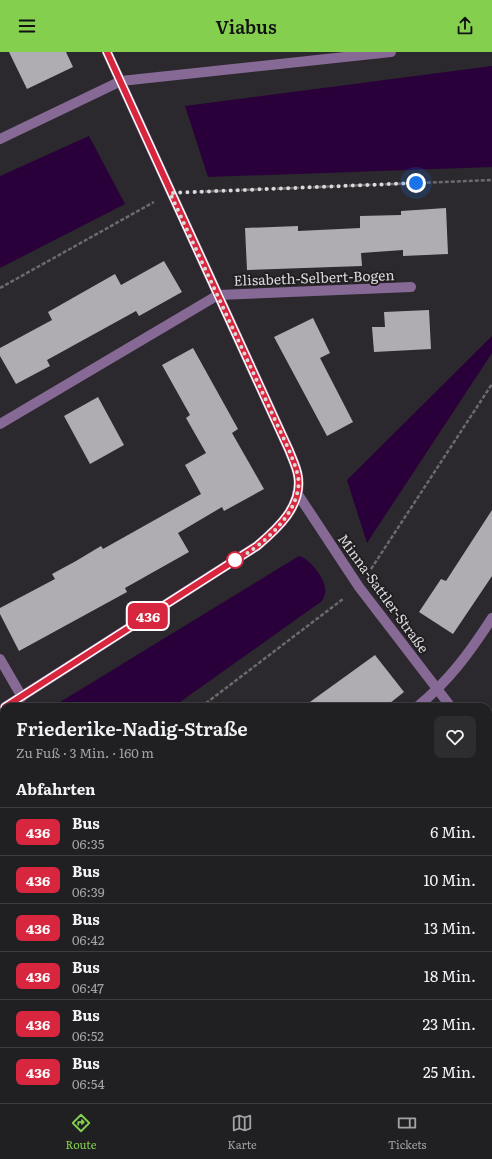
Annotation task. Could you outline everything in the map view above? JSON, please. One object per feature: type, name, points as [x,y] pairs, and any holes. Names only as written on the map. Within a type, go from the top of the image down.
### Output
[{"type":"street","name":"Elisabeth-Selbert-Bogen","points":[[12,703],[257,546],[274,531],[288,515],[297,493],[298,476],[289,450],[170,193],[107,52]]},
{"type":"street","points":[[0,139],[121,81],[391,52]]},
{"type":"street","name":"Elisabeth-Selbert-Bogen","points":[[218,295],[410,287]]},
{"type":"street","points":[[0,424],[218,295]]},
{"type":"street","name":"Minna-Sattler-Straße","points":[[297,493],[359,587],[448,703]]},
{"type":"street","points":[[422,703],[438,690],[468,655],[492,618]]},
{"type":"street","points":[[0,659],[22,697]]},
{"type":"path","points":[[0,288],[170,193],[492,180]]},
{"type":"shaded area","points":[[492,66],[492,167],[208,177],[185,106]]},
{"type":"shaded area","points":[[89,136],[125,204],[0,268],[0,176]]},
{"type":"shaded area","points":[[492,336],[492,353],[367,543],[347,480]]},
{"type":"shaded area","points":[[299,556],[312,564],[322,579],[325,595],[322,601],[179,703],[59,703]]},
{"type":"building","points":[[9,52],[66,52],[73,67],[27,89]]},
{"type":"building","points":[[446,208],[448,254],[403,256],[403,250],[361,253],[362,266],[247,270],[245,228],[298,226],[298,231],[360,228],[360,216],[401,215],[401,211]]},
{"type":"building","points":[[164,261],[182,292],[139,316],[136,311],[47,360],[50,366],[16,384],[0,356],[0,348],[52,320],[48,312],[115,274],[121,285]]},
{"type":"building","points":[[429,310],[431,349],[374,352],[372,327],[385,327],[384,312]]},
{"type":"building","points":[[313,318],[330,353],[320,358],[353,422],[327,436],[274,337]]},
{"type":"building","points":[[193,348],[238,429],[232,433],[264,489],[224,511],[222,507],[178,533],[189,552],[125,588],[127,592],[19,651],[0,614],[0,608],[55,579],[52,574],[101,546],[103,549],[201,494],[185,465],[206,453],[186,418],[190,415],[162,365]]},
{"type":"building","points":[[98,397],[124,445],[90,464],[64,416]]},
{"type":"building","points":[[492,510],[492,576],[453,634],[419,612],[441,579],[446,581]]},
{"type":"building","points":[[375,655],[404,692],[390,703],[309,703]]},
{"type":"bus line","name":"436","points":[[12,703],[257,546],[274,531],[288,515],[297,493],[298,476],[289,450],[146,141],[107,52]]},
{"type":"route","points":[[235,560],[257,546],[274,531],[288,515],[297,493],[298,476],[289,450],[170,193],[416,183]]}]
